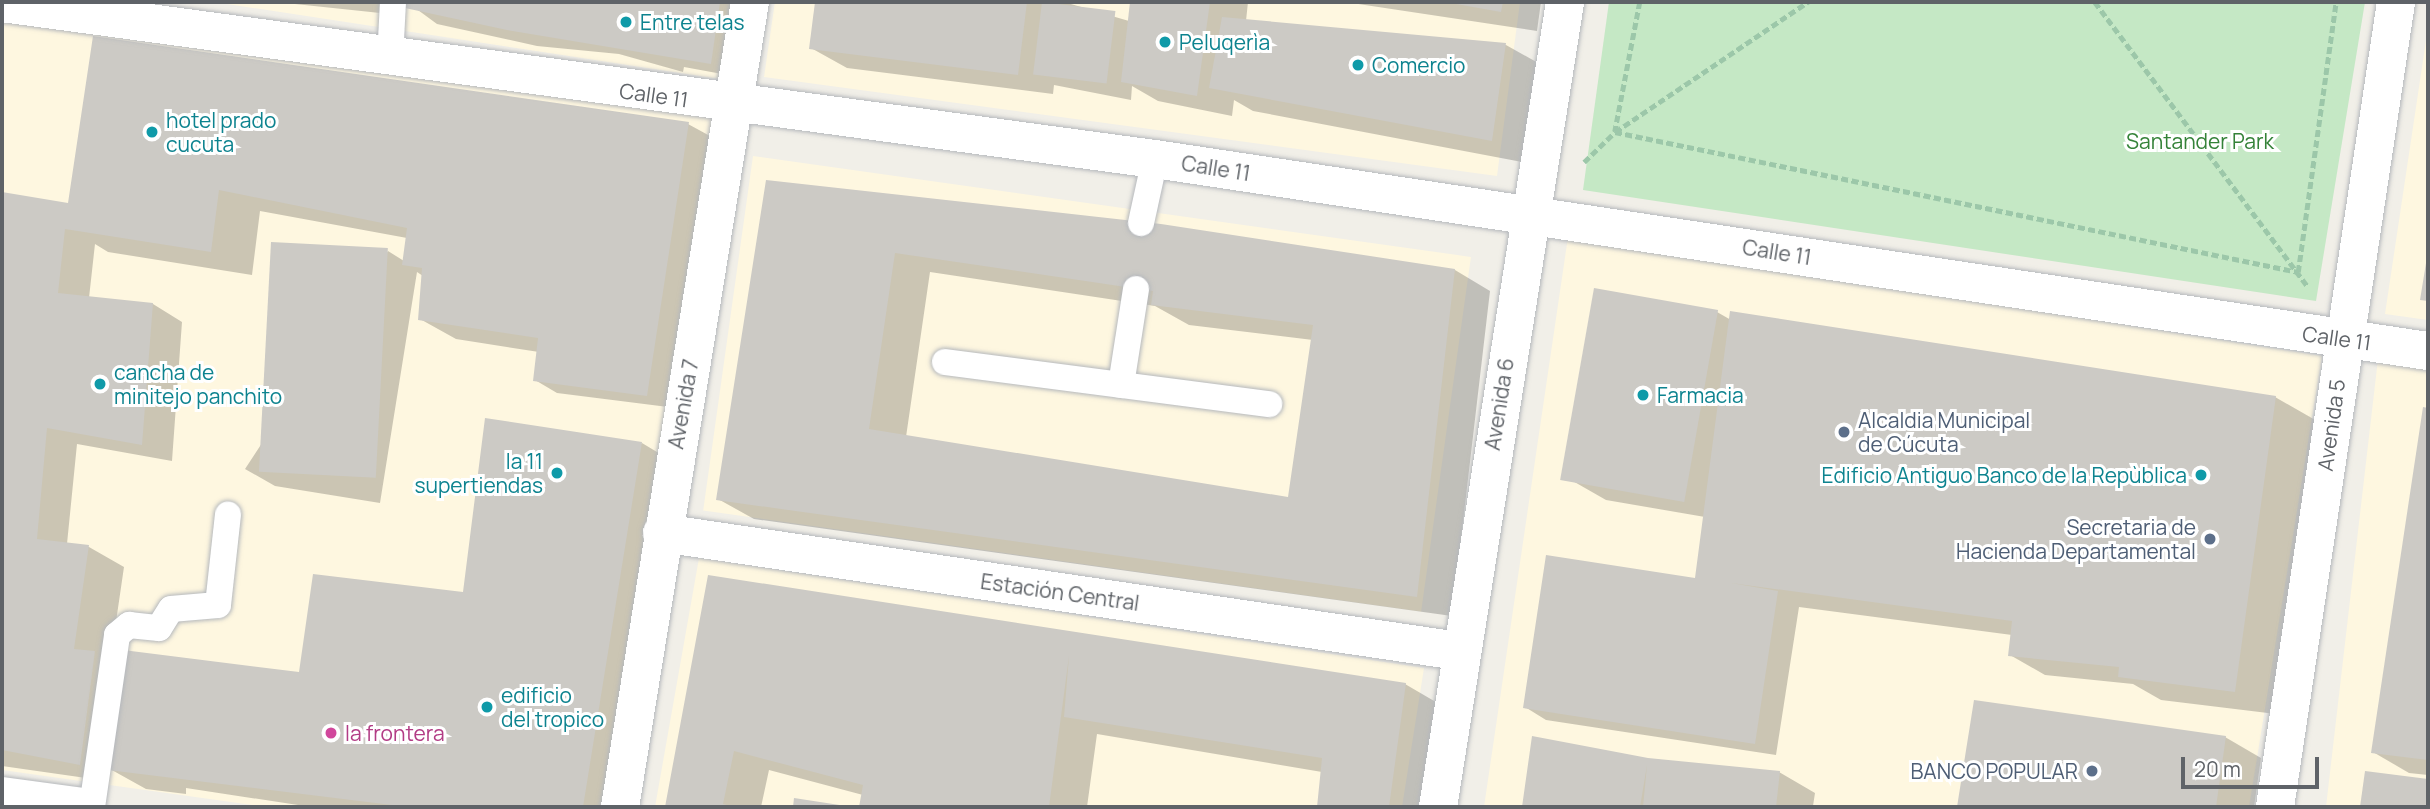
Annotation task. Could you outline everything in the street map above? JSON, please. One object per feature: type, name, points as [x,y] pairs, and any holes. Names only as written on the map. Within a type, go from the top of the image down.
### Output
[{"type":"street","name":"Avenida 7","points":[[620,807],[662,533],[750,2]]},
{"type":"street","name":"Avenida 6","points":[[1438,807],[1458,651],[1565,2]]},
{"type":"street","name":"Avenida 5","points":[[2275,807],[2343,339],[2396,2]]},
{"type":"street","name":"Calle 11","points":[[2,4],[734,106],[1155,159],[2428,351]]},
{"type":"street","name":"Estación Central","points":[[662,533],[1458,651]]},
{"type":"street","points":[[2,796],[83,807]]},
{"type":"lane","points":[[390,59],[393,2]]},
{"type":"lane","points":[[1141,223],[1155,159]]},
{"type":"lane","points":[[1121,385],[1136,289]]},
{"type":"lane","points":[[945,362],[1269,404]]},
{"type":"lane","points":[[92,807],[117,635],[129,625],[159,628],[171,609],[218,605],[229,515]]},
{"type":"path","points":[[1615,132],[1640,2]]},
{"type":"path","points":[[1577,169],[1615,132],[1808,2]]},
{"type":"path","points":[[2095,2],[2298,272],[2343,339]]},
{"type":"path","points":[[2298,272],[2336,2]]},
{"type":"path","points":[[1615,132],[2298,272]]},
{"type":"shaded area","points":[[214,2],[737,2],[726,80]]},
{"type":"shaded area","points":[[775,2],[1520,2],[1497,176],[764,77]]},
{"type":"shaded area","points":[[2,10],[721,115],[604,807],[266,807],[2,770]]},
{"type":"shaded area","points":[[2428,27],[2428,320],[2385,314]]},
{"type":"shaded area","points":[[753,156],[1471,257],[1421,611],[703,511]]},
{"type":"shaded area","points":[[1568,237],[2322,356],[2249,807],[1484,807]]},
{"type":"shaded area","points":[[2378,359],[2428,367],[2428,807],[2326,807]]},
{"type":"shaded area","points":[[699,558],[1424,668],[1402,807],[655,807]]},
{"type":"green space","name":"Santander Park","points":[[1609,2],[2365,2],[2316,301],[1583,190]]},
{"type":"building","points":[[406,2],[720,2],[711,64],[507,30],[405,8]]},
{"type":"building","points":[[815,2],[1027,2],[1018,75],[809,49]]},
{"type":"building","points":[[1042,2],[1115,11],[1107,83],[1033,74]]},
{"type":"building","name":"Peluqerìa","points":[[1130,2],[1210,2],[1197,96],[1121,82]]},
{"type":"building","points":[[1445,2],[1503,2],[1501,12]]},
{"type":"building","name":"Comercio","points":[[1222,17],[1506,43],[1492,141],[1209,88]]},
{"type":"building","points":[[93,36],[689,122],[647,396],[533,381],[538,338],[418,320],[422,268],[402,265],[407,228],[219,190],[211,252],[65,229],[58,293],[153,303],[142,445],[47,428],[37,539],[89,545],[74,649],[95,651],[80,765],[2,750],[2,192],[68,203]]},
{"type":"building","points":[[766,180],[1161,224],[1455,269],[1417,597],[716,500]],"holes":[[[895,253],[1153,291],[1151,305],[1313,325],[1288,497],[869,429]]]},
{"type":"building","points":[[271,242],[388,248],[376,478],[259,472]]},
{"type":"building","points":[[2428,257],[2428,301],[2420,300]]},
{"type":"building","name":"Farmacia","points":[[1594,288],[1718,310],[1684,502],[1560,480]]},
{"type":"building","points":[[1730,311],[2276,396],[2235,692],[2118,677],[2119,667],[2008,656],[2012,621],[1731,583],[1778,591],[1755,744],[1523,708],[1546,555],[1695,578]]},
{"type":"building","points":[[2423,407],[2428,408],[2428,760],[2371,753]]},
{"type":"building","points":[[485,418],[642,442],[583,807],[408,807],[108,770],[123,650],[299,672],[313,574],[463,592]]},
{"type":"building","points":[[708,575],[1406,683],[1389,807],[1317,807],[1322,758],[1064,717],[1069,656],[1049,807],[859,807],[863,785],[734,751],[723,804],[734,807],[665,807]]},
{"type":"building","name":"BANCO POPULAR","points":[[1974,700],[2226,736],[2216,807],[1957,807]]},
{"type":"building","points":[[1532,736],[1648,758],[1780,771],[1776,807],[1643,807],[1647,765],[1640,807],[1522,807]]},
{"type":"building","points":[[2365,771],[2428,779],[2428,807],[2360,807]]},
{"type":"building","points":[[794,798],[846,806],[846,807],[793,807]]},
{"type":"place","name":"Entre telas","points":[[626,22]]},
{"type":"place","name":"Peluqerìa","points":[[1165,42]]},
{"type":"place","name":"Comercio","points":[[1358,65]]},
{"type":"place","name":"hotel prado cucuta","points":[[152,132]]},
{"type":"place","name":"cancha de minitejo panchito","points":[[100,384]]},
{"type":"place","name":"Farmacia","points":[[1643,395]]},
{"type":"place","name":"Alcaldia Municipal de Cúcuta","points":[[1844,432]]},
{"type":"place","name":"la 11 supertiendas","points":[[557,473]]},
{"type":"place","name":"Edificio Antiguo Banco de la Repùblica","points":[[2201,475]]},
{"type":"place","name":"Secretaria de Hacienda Departamental","points":[[2210,539]]},
{"type":"place","name":"edificio del tropico","points":[[487,707]]},
{"type":"place","name":"la frontera","points":[[331,733]]},
{"type":"place","name":"BANCO POPULAR","points":[[2092,771]]}]
